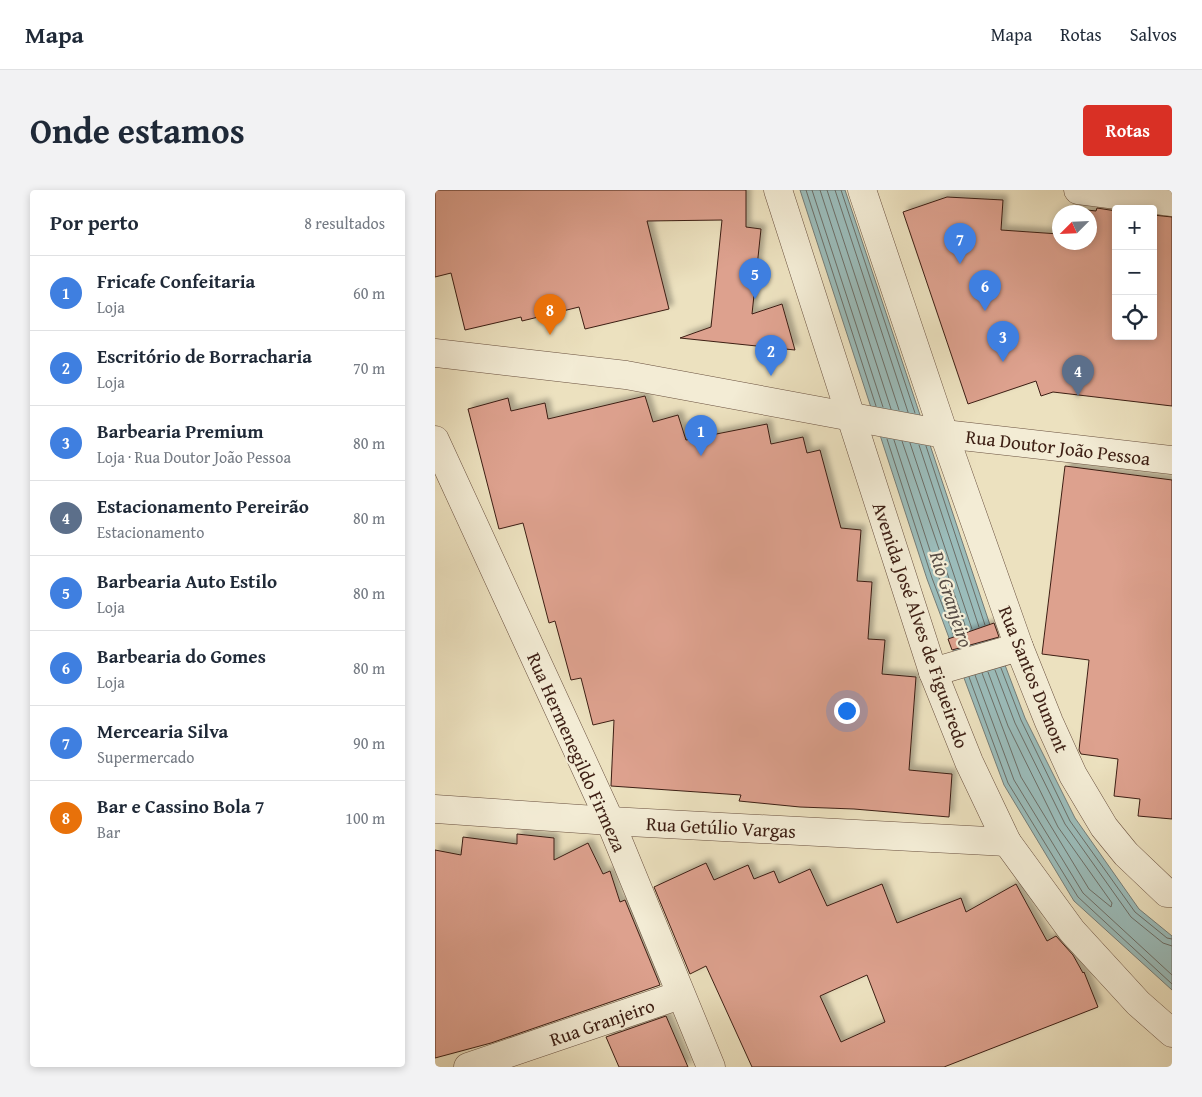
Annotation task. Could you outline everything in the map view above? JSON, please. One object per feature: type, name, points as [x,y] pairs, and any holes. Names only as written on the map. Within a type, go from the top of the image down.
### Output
[{"type":"street","name":"Avenida José Alves de Figueiredo","points":[[778,190],[858,419],[942,670],[969,762],[1007,842],[1072,931],[1138,1003],[1172,1033]]},
{"type":"street","points":[[862,190],[938,433]]},
{"type":"street","points":[[1078,190],[1172,202]]},
{"type":"street","name":"Rua Doutor João Pessoa","points":[[435,353],[626,375],[938,433],[1172,460]]},
{"type":"street","name":"Rua Santos Dumont","points":[[938,433],[1014,649],[1073,775],[1104,827],[1121,847],[1170,894]]},
{"type":"street","name":"Rua Hermenegildo Firmeza","points":[[435,440],[610,821],[680,996],[711,1067]]},
{"type":"street","points":[[942,670],[1014,649]]},
{"type":"street","name":"Rua Getúlio Vargas","points":[[435,809],[610,821],[1007,842]]},
{"type":"street","name":"Rua Granjeiro","points":[[468,1067],[680,996]]},
{"type":"water","name":"Rio Granjeiro","points":[[800,190],[845,190],[991,628],[1025,718],[1075,818],[1139,909],[1172,936],[1172,990],[1074,901],[1004,785],[927,579]]},
{"type":"building","points":[[435,190],[746,190],[746,227],[761,229],[752,314],[782,304],[795,350],[680,338],[711,327],[722,220],[647,221],[669,309],[585,329],[579,307],[522,321],[521,317],[465,330],[451,273],[435,277]]},
{"type":"building","points":[[947,197],[1003,200],[1001,230],[1052,234],[1052,250],[1097,250],[1097,208],[1112,210],[1112,340],[1157,340],[1157,215],[1172,217],[1172,406],[1053,392],[1041,396],[1036,381],[968,404],[903,212]]},
{"type":"building","points":[[645,396],[653,422],[678,415],[686,440],[767,424],[771,444],[803,437],[807,453],[820,450],[841,528],[861,530],[857,581],[872,582],[868,639],[885,640],[882,674],[916,677],[909,770],[952,774],[949,817],[854,809],[800,807],[739,801],[741,795],[611,786],[614,720],[593,725],[581,678],[571,680],[555,621],[549,623],[523,523],[499,529],[468,409],[508,398],[511,411],[545,403],[548,419]]},
{"type":"building","points":[[1065,466],[1172,480],[1172,819],[1138,816],[1140,799],[1114,796],[1118,759],[1081,754],[1079,750],[1089,660],[1042,654]]},
{"type":"building","points":[[994,623],[999,637],[952,650],[948,639]]},
{"type":"building","points":[[517,834],[554,838],[554,860],[588,843],[603,874],[610,871],[620,902],[625,900],[660,985],[491,1043],[435,1058],[435,850],[461,855],[463,837],[517,844]]},
{"type":"building","points":[[706,863],[714,880],[748,865],[754,879],[774,871],[779,883],[810,869],[827,906],[882,884],[897,923],[961,898],[966,912],[1016,884],[1047,941],[1056,936],[1073,955],[1084,972],[1098,1007],[944,1067],[752,1067],[706,966],[690,974],[654,887]],"holes":[[[867,975],[885,1022],[841,1042],[820,996]]]},
{"type":"building","points":[[666,1016],[688,1067],[619,1067],[606,1037]]},
{"type":"place","name":"Mercearia Silva","points":[[960,264]]},
{"type":"place","name":"Barbearia Auto Estilo","points":[[755,299]]},
{"type":"place","name":"Barbearia do Gomes","points":[[985,311]]},
{"type":"place","name":"Bar e Cassino Bola 7","points":[[550,335]]},
{"type":"place","name":"Barbearia Premium","points":[[1003,362]]},
{"type":"place","name":"Escritório de Borracharia","points":[[771,376]]},
{"type":"place","name":"Estacionamento Pereirão","points":[[1078,396]]},
{"type":"place","name":"Fricafe Confeitaria","points":[[701,456]]}]
